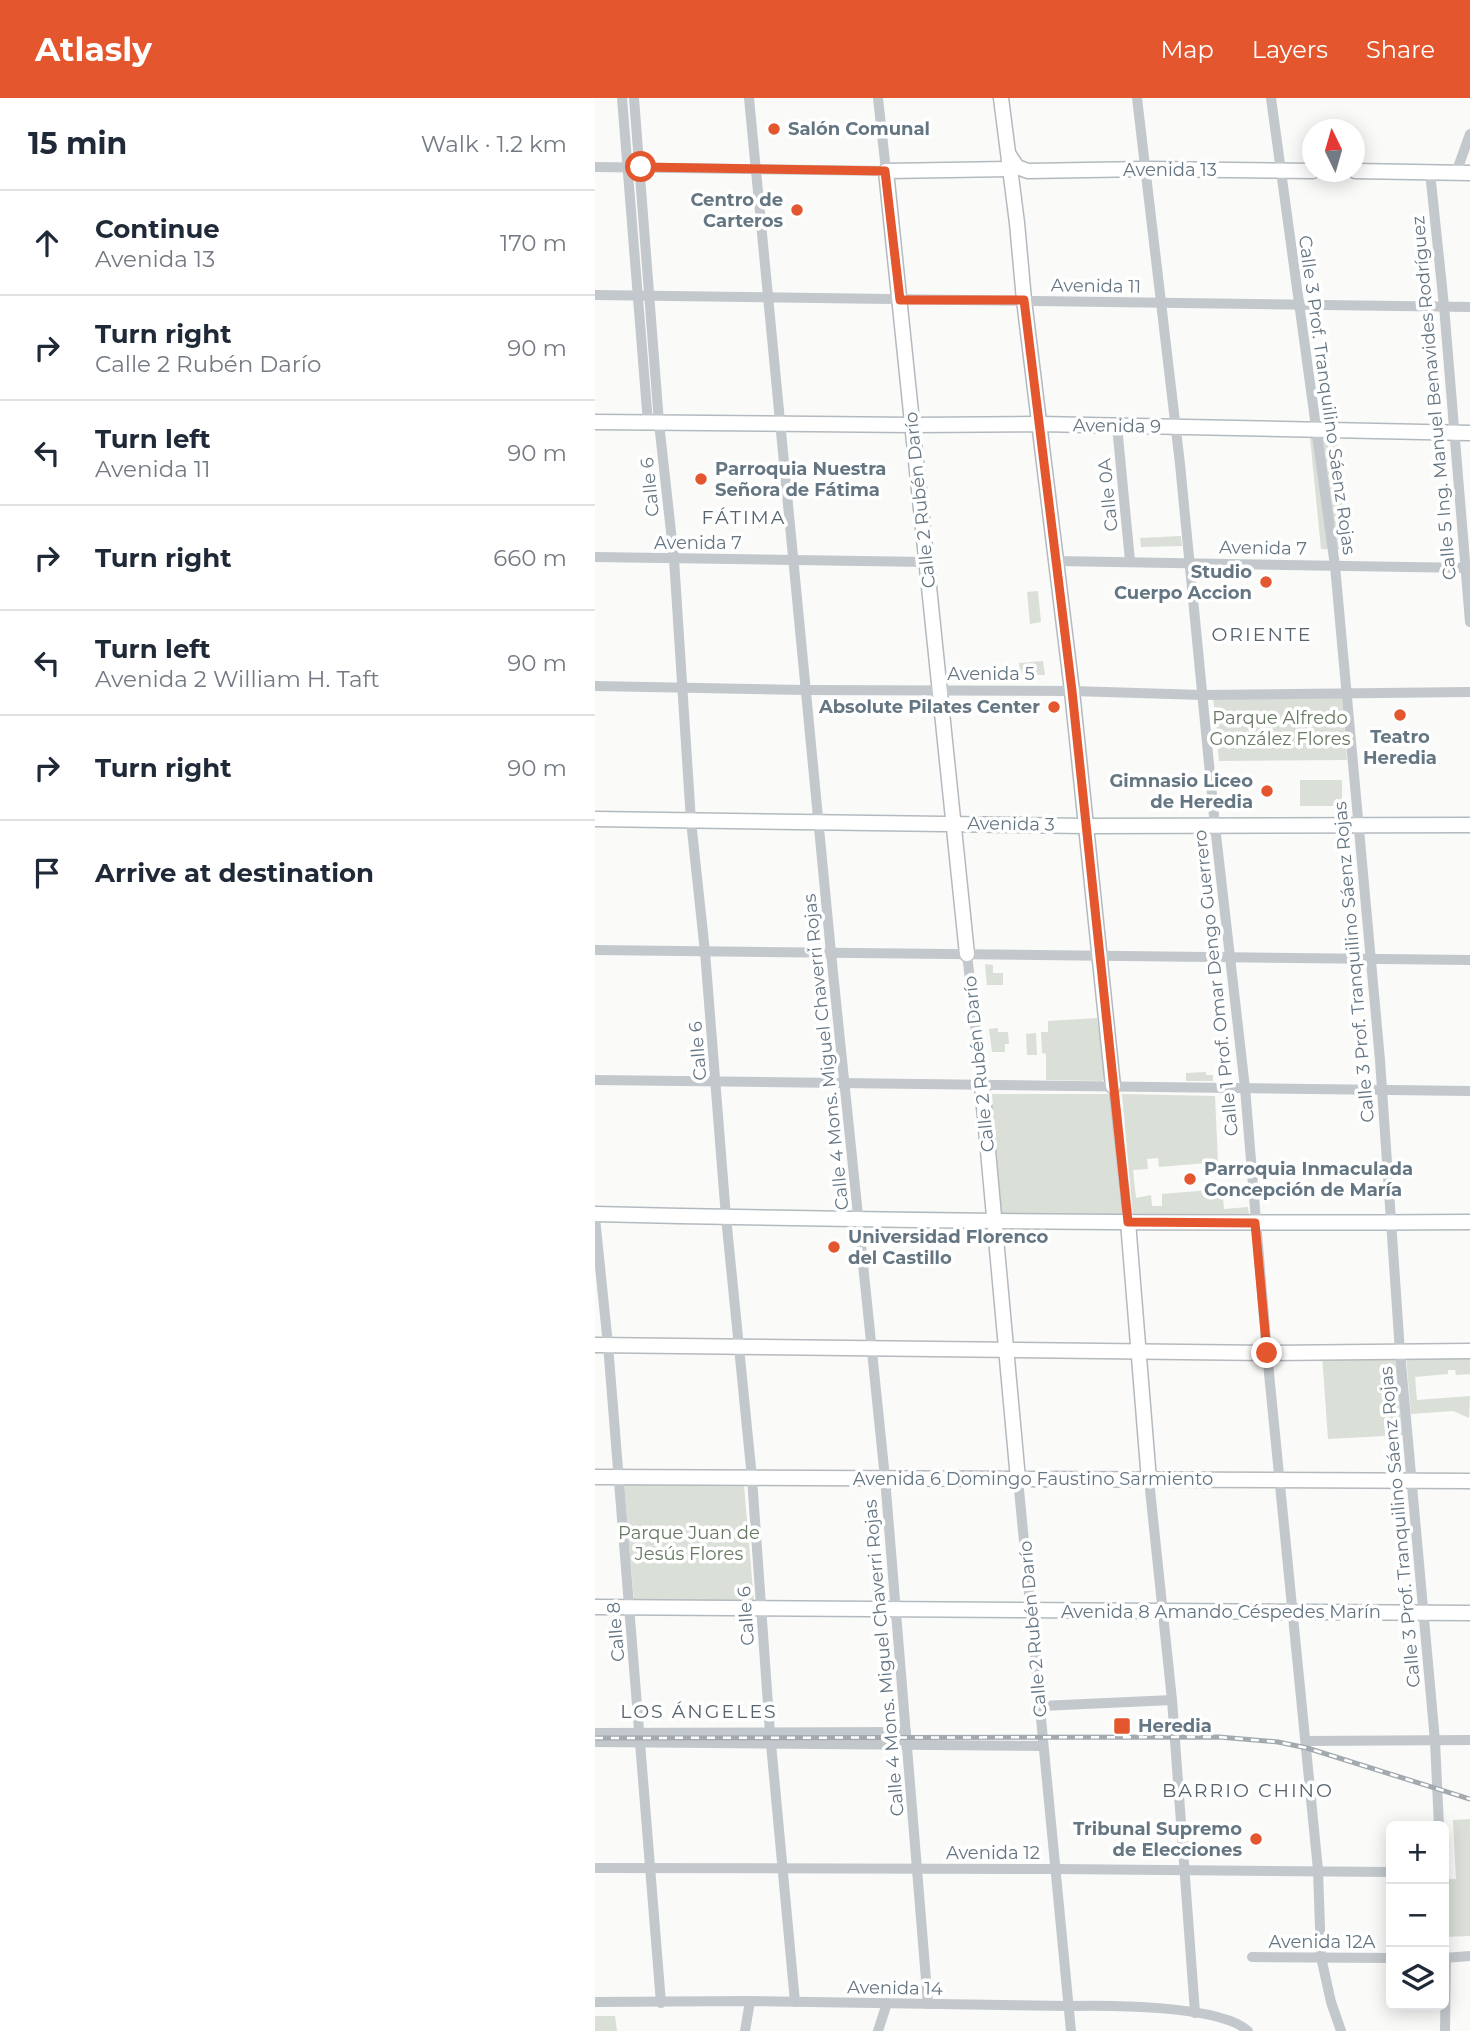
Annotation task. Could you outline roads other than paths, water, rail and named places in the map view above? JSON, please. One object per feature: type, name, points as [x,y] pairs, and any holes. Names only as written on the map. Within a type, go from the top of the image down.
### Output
[{"type":"main road","points":[[1001,98],[1072,691],[1113,1086]]},
{"type":"main road","points":[[1008,153],[1017,167],[1028,171]]},
{"type":"main road","points":[[885,171],[1010,169]]},
{"type":"main road","name":"Calle 2 Rubén Darío","points":[[885,171],[967,954]]},
{"type":"main road","points":[[1012,185],[1017,175],[1028,171]]},
{"type":"main road","name":"Avenida 13","points":[[1028,171],[1302,171]]},
{"type":"main road","points":[[1365,171],[1463,173]]},
{"type":"main road","name":"Avenida 9","points":[[595,422],[1039,424],[1470,433]]},
{"type":"main road","name":"Avenida 3","points":[[595,819],[1086,826],[1470,825]]},
{"type":"main road","name":"Calle 2 Rubén Darío","points":[[982,1085],[1018,1479]]},
{"type":"main road","points":[[595,1216],[1255,1223],[1470,1222]]},
{"type":"main road","points":[[1128,1222],[1149,1480]]},
{"type":"main road","points":[[601,1345],[1267,1353],[1470,1351]]},
{"type":"main road","name":"Avenida 6 Domingo Faustino Sarmiento","points":[[595,1477],[1470,1481]]},
{"type":"main road","name":"Avenida 8 Amando Céspedes Marín","points":[[595,1607],[1470,1613]]},
{"type":"street","name":"Calle 6","points":[[622,98],[637,295],[674,559],[691,821],[752,1478],[771,1738],[795,2002]]},
{"type":"street","name":"Calle 6","points":[[634,98],[650,296],[653,423]]},
{"type":"street","name":"Calle 4 Mons. Miguel Chaverri Rojas","points":[[749,98],[884,1478],[928,2004]]},
{"type":"street","name":"Calle 2 Rubén Darío","points":[[878,98],[885,171]]},
{"type":"street","name":"Calle 1 Prof. Omar Dengo Guerrero","points":[[1137,98],[1163,303],[1215,826],[1245,1088],[1267,1353],[1318,1870],[1321,1957],[1341,2031]]},
{"type":"street","name":"Calle 3 Prof. Tranquilino Sáenz Rojas","points":[[1271,98],[1335,566],[1382,1089],[1400,1352],[1436,1741],[1439,1821]]},
{"type":"street","points":[[1463,173],[1470,134]]},
{"type":"street","points":[[595,167],[885,171]]},
{"type":"street","name":"Calle 5 Ing. Manuel Benavides Rodríguez","points":[[1430,172],[1468,568],[1470,622]]},
{"type":"street","name":"Avenida 11","points":[[595,295],[1470,307]]},
{"type":"street","name":"Calle 0A","points":[[1117,426],[1130,561]]},
{"type":"street","name":"Avenida 7","points":[[595,557],[926,562]]},
{"type":"street","name":"Avenida 7","points":[[1056,561],[1468,568]]},
{"type":"street","name":"Avenida 5","points":[[595,686],[1203,695],[1470,692]]},
{"type":"street","points":[[595,950],[1470,960]]},
{"type":"street","name":"Calle 2 Rubén Darío","points":[[967,954],[982,1085]]},
{"type":"street","points":[[595,1080],[1470,1091]]},
{"type":"street","points":[[1113,1086],[1128,1222]]},
{"type":"street","name":"Calle 8","points":[[595,1216],[601,1345],[619,1477],[661,2003]]},
{"type":"street","name":"Calle 2 Rubén Darío","points":[[1018,1479],[1071,2031]]},
{"type":"street","points":[[1149,1480],[1172,1700],[1195,2013]]},
{"type":"street","points":[[1041,1706],[1172,1700]]},
{"type":"street","points":[[595,1733],[640,1738]]},
{"type":"street","points":[[595,1742],[640,1738],[906,1738],[1043,1746]]},
{"type":"street","points":[[1306,1741],[1470,1740]]},
{"type":"street","name":"Avenida 12","points":[[595,1868],[1386,1872]]},
{"type":"street","points":[[1449,1958],[1470,1956]]},
{"type":"street","name":"Avenida 12A","points":[[1252,1957],[1386,1958]]},
{"type":"street","points":[[745,2031],[750,2001]]},
{"type":"street","name":"Avenida 14","points":[[595,2003],[750,2001],[1119,2005],[1195,2013],[1238,2023],[1248,2031]]},
{"type":"street","points":[[879,2031],[887,2003]]},
{"type":"street","points":[[1445,2010],[1445,2031]]},
{"type":"railway","points":[[595,1738],[1219,1737],[1278,1742],[1307,1748],[1470,1799]]},
{"type":"place","name":"Salón Comunal","points":[[774,129]]},
{"type":"place","name":"Centro de Carteros","points":[[797,210]]},
{"type":"place","name":"Parroquia Nuestra Señora de Fátima","points":[[701,479]]},
{"type":"place","name":"Studio Cuerpo Accion","points":[[1266,582]]},
{"type":"place","name":"Absolute Pilates Center","points":[[1054,707]]},
{"type":"place","name":"Teatro Heredia","points":[[1400,715]]},
{"type":"place","name":"Gimnasio Liceo de Heredia","points":[[1267,791]]},
{"type":"place","name":"Parroquia Inmaculada Concepción de María","points":[[1190,1179]]},
{"type":"place","name":"Universidad Florenco del Castillo","points":[[834,1247]]},
{"type":"place","name":"Heredia","points":[[1122,1726]]},
{"type":"place","name":"Tribunal Supremo de Elecciones","points":[[1256,1839]]},
{"type":"district","name":"FÁTIMA","points":[[744,517]]},
{"type":"district","name":"ORIENTE","points":[[1262,634]]},
{"type":"district","name":"LOS ÁNGELES","points":[[699,1711]]},
{"type":"district","name":"BARRIO CHINO","points":[[1248,1790]]},
{"type":"park label","name":"Parque Alfredo González Flores","points":[[1280,728]]},
{"type":"park label","name":"Parque Juan de Jesús Flores","points":[[689,1543]]}]
